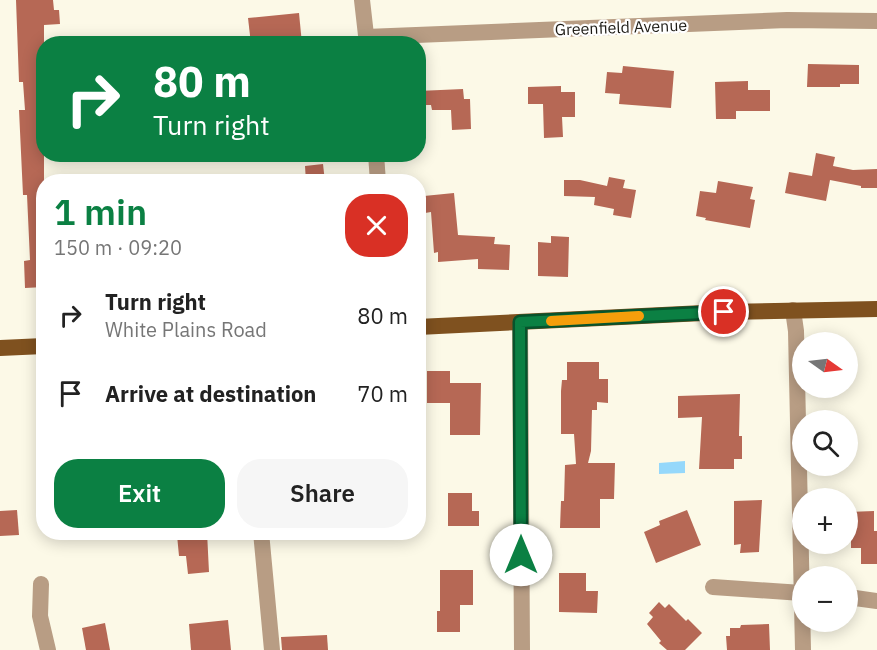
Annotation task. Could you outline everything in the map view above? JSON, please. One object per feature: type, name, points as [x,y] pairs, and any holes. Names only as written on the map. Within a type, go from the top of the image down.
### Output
[{"type":"main road","points":[[426,327],[793,310],[877,309]]},
{"type":"main road","points":[[0,348],[36,346]]},
{"type":"street","points":[[362,0],[366,36]]},
{"type":"street","name":"Greenfield Avenue","points":[[426,37],[787,20],[877,21]]},
{"type":"street","points":[[793,310],[796,331],[801,566]]},
{"type":"street","points":[[520,322],[522,650]]},
{"type":"street","points":[[262,540],[272,650]]},
{"type":"street","points":[[41,584],[40,616],[48,650]]},
{"type":"street","points":[[713,587],[792,592]]},
{"type":"street","points":[[858,598],[877,601]]},
{"type":"street","points":[[802,632],[802,650]]},
{"type":"water","points":[[685,461],[685,473],[659,474],[659,463]]},
{"type":"building","points":[[16,0],[53,0],[54,10],[59,10],[60,24],[44,25],[44,36],[36,36],[36,162],[44,162],[44,174],[36,174],[36,287],[25,288],[24,261],[30,260],[27,195],[23,195],[19,110],[25,110],[23,82],[19,82]]},
{"type":"building","points":[[299,13],[301,36],[250,36],[248,18]]},
{"type":"building","points":[[808,64],[859,65],[859,84],[840,84],[840,87],[807,87]]},
{"type":"building","points":[[623,66],[674,71],[671,108],[619,104],[620,94],[605,93],[607,72],[622,73]]},
{"type":"building","points":[[748,81],[748,90],[770,90],[770,111],[736,111],[736,119],[716,119],[715,82]]},
{"type":"building","points":[[561,86],[561,92],[575,92],[575,117],[562,117],[563,137],[544,138],[543,104],[528,104],[528,87]]},
{"type":"building","points":[[463,89],[464,99],[470,99],[471,129],[452,130],[451,110],[432,110],[431,105],[426,105],[426,91]]},
{"type":"building","points":[[816,153],[835,157],[833,166],[853,170],[877,169],[877,188],[861,188],[861,186],[830,180],[826,201],[785,193],[789,172],[812,176]]},
{"type":"building","points":[[323,164],[324,174],[306,174],[305,166]]},
{"type":"building","points":[[609,177],[625,180],[623,188],[636,190],[631,218],[613,215],[614,209],[594,205],[595,197],[564,196],[564,180],[580,180],[607,186]]},
{"type":"building","points":[[718,181],[753,187],[750,199],[755,200],[750,228],[705,220],[706,218],[696,216],[700,191],[716,193]]},
{"type":"building","points":[[454,193],[458,235],[495,237],[494,244],[510,245],[509,270],[478,269],[478,259],[438,262],[438,252],[434,253],[431,212],[426,213],[426,196]]},
{"type":"building","points":[[551,236],[569,237],[568,277],[538,276],[538,242],[551,243]]},
{"type":"building","points":[[567,362],[599,362],[599,379],[608,379],[608,403],[597,402],[597,410],[592,410],[591,451],[588,463],[615,463],[614,499],[600,499],[600,528],[560,528],[561,501],[564,501],[565,465],[576,464],[574,434],[561,434],[561,391],[562,380],[567,380]]},
{"type":"building","points":[[427,371],[450,371],[450,383],[481,383],[480,435],[450,435],[450,403],[427,403]]},
{"type":"building","points":[[740,394],[739,436],[742,436],[742,459],[734,459],[734,469],[699,469],[702,417],[678,418],[678,396]]},
{"type":"building","points":[[448,493],[472,493],[472,511],[479,511],[479,526],[448,526]]},
{"type":"building","points":[[762,500],[759,552],[740,553],[741,544],[734,545],[734,501]]},
{"type":"building","points":[[17,510],[19,535],[0,536],[0,511]]},
{"type":"building","points":[[687,510],[701,545],[656,563],[644,532],[660,525],[659,521]]},
{"type":"building","points":[[874,511],[874,531],[877,531],[877,564],[861,564],[861,548],[858,548],[858,512]]},
{"type":"building","points":[[177,540],[207,540],[209,572],[188,574],[186,556],[179,556]]},
{"type":"building","points":[[440,570],[473,570],[473,605],[460,605],[460,632],[437,632],[437,611],[440,611]]},
{"type":"building","points":[[559,573],[586,573],[586,591],[598,591],[597,613],[559,612]]},
{"type":"building","points":[[659,602],[665,608],[669,604],[702,633],[685,650],[667,650],[659,643],[661,641],[647,624],[653,617],[649,613]]},
{"type":"building","points":[[228,620],[231,650],[191,650],[189,624]]},
{"type":"building","points":[[105,623],[110,650],[86,650],[82,628]]},
{"type":"building","points":[[769,624],[770,650],[727,650],[726,636],[730,636],[730,628],[740,628],[741,625]]},
{"type":"building","points":[[327,635],[328,650],[282,650],[281,637]]},
{"type":"slow traffic","points":[[551,321],[639,316]]},
{"type":"route","points":[[521,555],[520,322],[724,312]]}]
